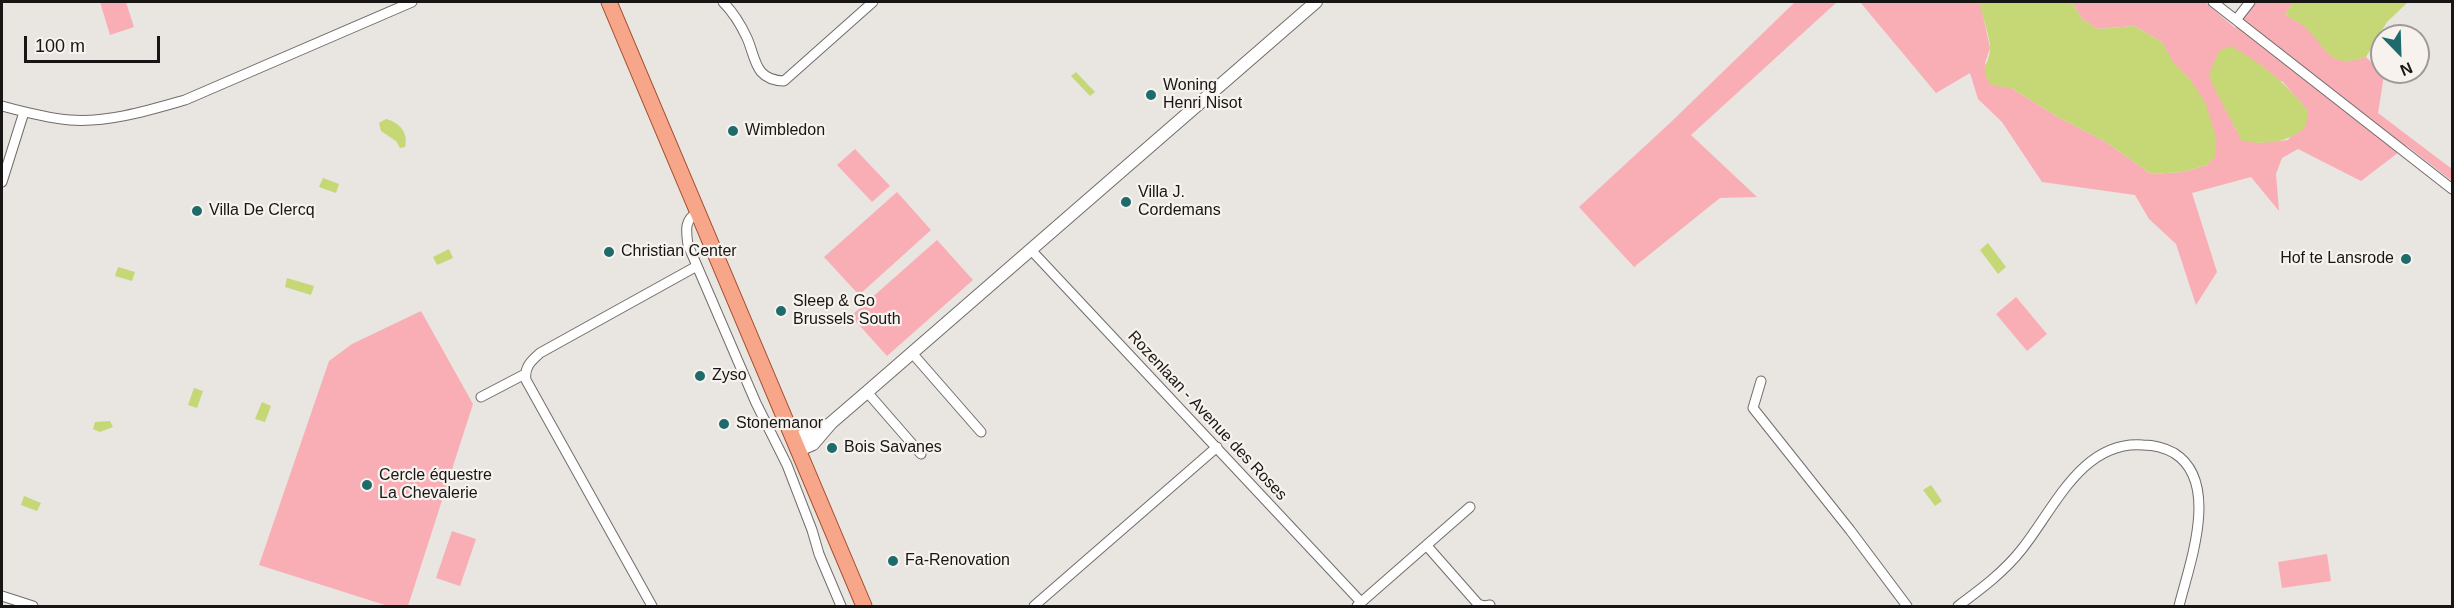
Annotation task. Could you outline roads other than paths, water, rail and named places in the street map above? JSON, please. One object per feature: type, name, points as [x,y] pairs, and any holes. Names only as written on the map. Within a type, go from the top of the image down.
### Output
[{"type":"main road","points":[[609,2],[864,606]]},
{"type":"street","points":[[2,106],[75,120],[107,118],[163,106],[185,100],[412,2]]},
{"type":"street","points":[[723,2],[739,21],[756,65],[762,73],[775,81],[784,81],[873,2]]},
{"type":"street","points":[[796,444],[831,423],[1032,251],[1316,2]]},
{"type":"street","points":[[2213,2],[2452,189]]},
{"type":"street","points":[[2236,20],[2250,2]]},
{"type":"street","points":[[2,182],[24,112]]},
{"type":"street","points":[[698,212],[690,216],[686,231],[688,245],[756,403],[787,465],[819,554],[841,606]]},
{"type":"street","name":"Rozenlaan - Avenue des Roses","points":[[1032,251],[1359,604]]},
{"type":"street","points":[[652,606],[526,380],[525,374],[528,363],[540,353],[697,266]]},
{"type":"street","points":[[912,353],[981,432]]},
{"type":"street","points":[[481,397],[525,374]]},
{"type":"street","points":[[1761,381],[1753,408],[1907,606]]},
{"type":"street","points":[[867,392],[921,454]]},
{"type":"street","points":[[1958,606],[1990,582],[2011,562],[2080,470],[2096,457],[2130,444],[2163,448],[2185,462],[2193,475],[2200,504],[2199,520],[2179,606]]},
{"type":"street","points":[[1034,606],[1216,447]]},
{"type":"street","points":[[1359,604],[1470,507]]},
{"type":"street","points":[[1427,546],[1478,604],[1490,605]]},
{"type":"street","points":[[2,596],[33,606]]},
{"type":"place","name":"Woning Henri Nisot","points":[[1151,95]]},
{"type":"place","name":"Wimbledon","points":[[733,131]]},
{"type":"place","name":"Villa J. Cordemans","points":[[1126,202]]},
{"type":"place","name":"Villa De Clercq","points":[[197,211]]},
{"type":"place","name":"Christian Center","points":[[609,252]]},
{"type":"place","name":"Hof te Lansrode","points":[[2406,259]]},
{"type":"place","name":"Sleep & Go Brussels South","points":[[781,311]]},
{"type":"place","name":"Zyso","points":[[700,376]]},
{"type":"place","name":"Stonemanor","points":[[724,424]]},
{"type":"place","name":"Bois Savanes","points":[[832,448]]},
{"type":"place","name":"Cercle équestre La Chevalerie","points":[[367,485]]},
{"type":"place","name":"Fa-Renovation","points":[[893,561]]}]
